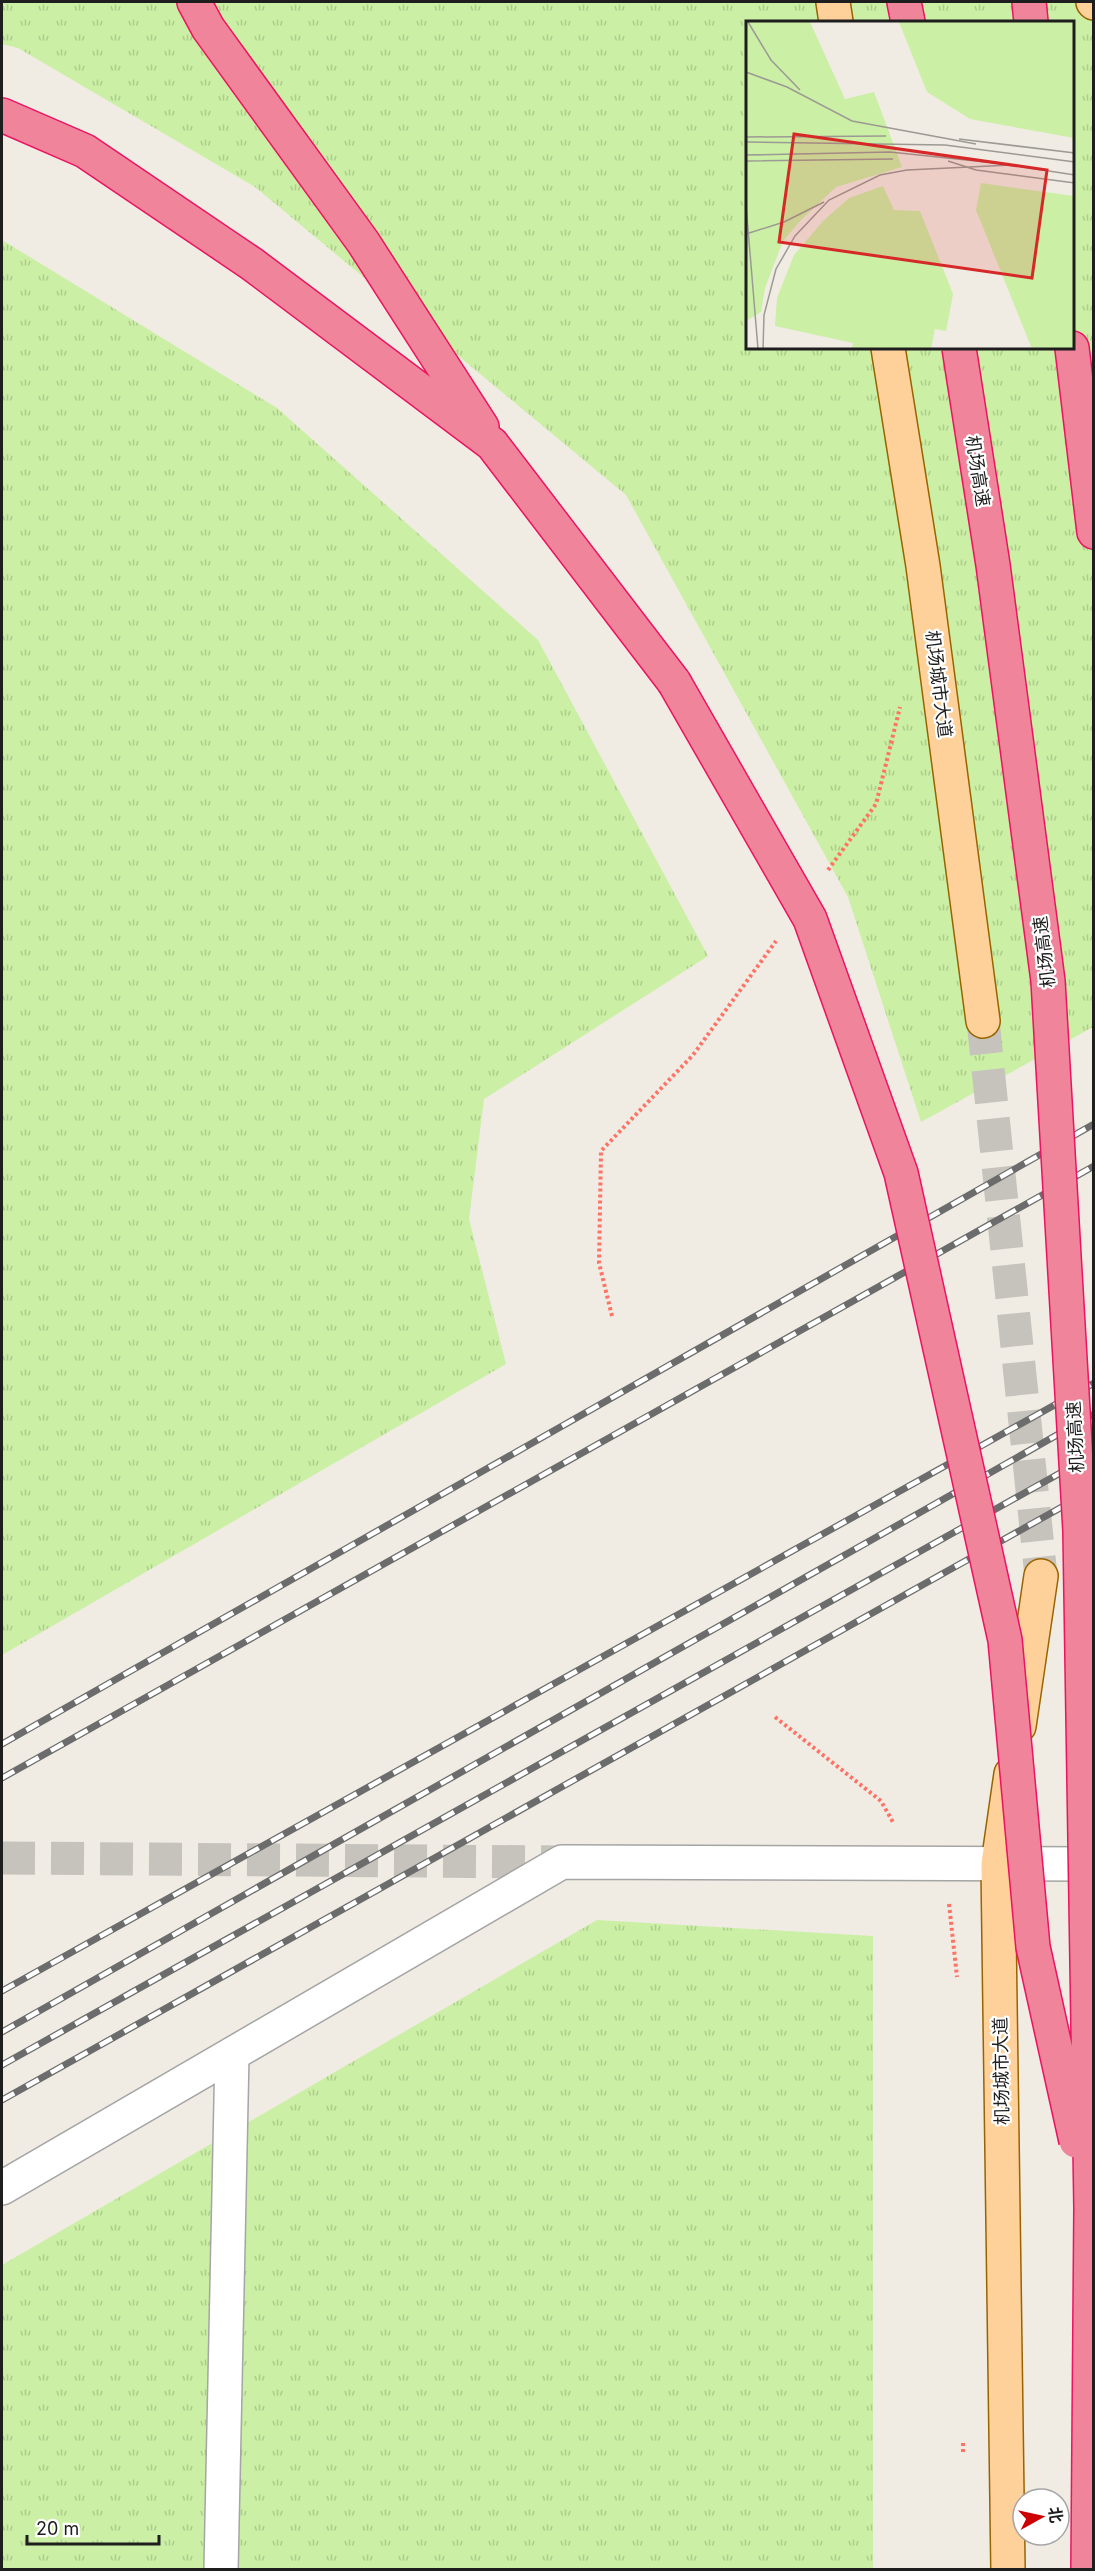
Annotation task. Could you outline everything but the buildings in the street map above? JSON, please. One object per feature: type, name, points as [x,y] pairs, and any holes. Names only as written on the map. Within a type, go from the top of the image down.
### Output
[{"type":"highway","points":[[194,2],[208,28],[363,242],[492,444],[674,682],[810,918],[902,1173],[1005,1640],[1033,1947],[1091,2208]]},
{"type":"highway","points":[[904,2],[908,21]]},
{"type":"highway","points":[[1029,2],[1031,21]]},
{"type":"highway","points":[[2,115],[85,151],[252,264],[492,444]]},
{"type":"highway","name":"机场高速","points":[[959,350],[993,565],[1048,981],[1080,1531],[1091,2208],[1088,2570]]},
{"type":"highway","points":[[1072,350],[1094,532]]},
{"type":"main road","points":[[833,2],[836,21]]},
{"type":"main road","name":"机场城市大道","points":[[888,350],[923,566],[983,1021]]},
{"type":"main road","name":"机场城市大道","points":[[1008,2570],[998,1864],[1041,1576]]},
{"type":"street","points":[[2,2187],[562,1862],[1094,1864]]},
{"type":"street","points":[[220,2570],[232,2054]]},
{"type":"path","points":[[775,1717],[881,1801],[916,1863],[949,1902],[957,1979]]},
{"type":"path","points":[[963,2431],[963,2455]]},
{"type":"green space","points":[[2,2],[1093,2],[1093,1027],[921,1122],[848,897],[626,495],[255,187],[18,48],[2,44]]},
{"type":"green space","points":[[2,240],[277,408],[538,640],[708,956],[484,1099],[469,1219],[506,1364],[2,1655]]},
{"type":"green space","points":[[597,1920],[873,1936],[873,2569],[2,2569],[2,2265]]},
{"type":"tunnel","points":[[983,1021],[1041,1576]]},
{"type":"tunnel","points":[[2,1858],[562,1862]]},
{"type":"railway","points":[[2,1744],[1094,1124]]},
{"type":"railway","points":[[2,1778],[1094,1166]]},
{"type":"railway","points":[[2,1991],[1094,1383]]},
{"type":"railway","points":[[2,2032],[1094,1414]]},
{"type":"railway","points":[[2,2065],[1094,1454]]},
{"type":"railway","points":[[2,2100],[1094,1489]]}]
